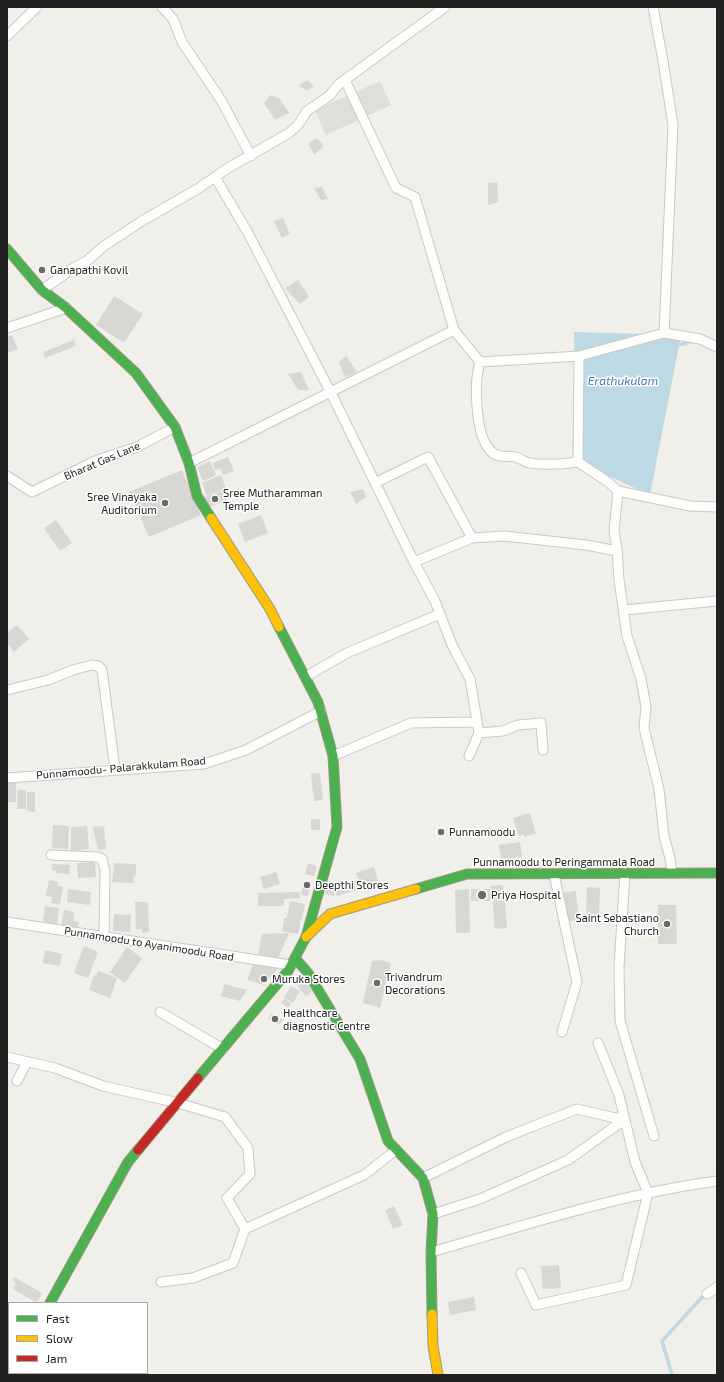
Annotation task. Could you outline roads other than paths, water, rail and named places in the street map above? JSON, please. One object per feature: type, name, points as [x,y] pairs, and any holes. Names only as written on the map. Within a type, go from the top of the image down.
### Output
[{"type":"main road","points":[[7,249],[42,290],[66,308],[136,373],[175,427],[189,463],[197,496],[270,609],[318,702],[334,756],[337,827],[306,937],[288,971],[128,1162],[51,1302]]},
{"type":"main road","name":"Punnamoodu to Peringammala Road","points":[[306,937],[330,914],[467,874],[717,873]]},
{"type":"main road","points":[[293,962],[308,973],[360,1059],[388,1142],[423,1178],[433,1214],[431,1252],[433,1346],[438,1375]]},
{"type":"street","points":[[7,36],[37,7]]},
{"type":"street","points":[[162,7],[173,19],[182,42],[221,100],[251,156]]},
{"type":"street","points":[[42,290],[72,269],[88,260],[104,246],[228,168],[251,156],[269,143],[289,133],[298,125],[307,111],[329,96],[339,84],[445,7]]},
{"type":"street","points":[[653,7],[673,126],[664,334]]},
{"type":"street","points":[[345,80],[396,188],[416,197],[454,330],[480,362]]},
{"type":"street","points":[[215,177],[248,233],[330,392],[435,602],[452,644],[470,679],[479,733],[469,756]]},
{"type":"street","points":[[7,328],[66,308]]},
{"type":"street","points":[[189,463],[454,330]]},
{"type":"street","points":[[480,362],[579,356],[664,334],[700,339],[717,347]]},
{"type":"street","points":[[578,462],[579,356]]},
{"type":"street","points":[[480,362],[476,373],[478,390],[477,416],[489,450],[498,456],[516,457],[529,463],[565,464],[578,462],[608,482],[618,491],[690,506],[717,507]]},
{"type":"street","name":"Bharat Gas Lane","points":[[7,476],[32,492],[95,462],[137,447],[175,427]]},
{"type":"street","points":[[375,483],[428,457],[472,538]]},
{"type":"street","points":[[618,491],[614,531],[619,580],[627,636],[642,679],[646,707],[644,728],[659,789],[664,836],[670,858],[672,873]]},
{"type":"street","points":[[414,562],[472,538],[504,536],[522,537],[617,551]]},
{"type":"street","points":[[624,610],[717,601]]},
{"type":"street","points":[[305,676],[347,653],[440,614]]},
{"type":"street","points":[[7,690],[48,680],[92,665],[98,666],[102,670],[115,769]]},
{"type":"street","name":"Punnamoodu- Palarakkulam Road","points":[[7,778],[115,769],[204,764],[246,750],[321,711]]},
{"type":"street","points":[[334,756],[410,723],[476,722]]},
{"type":"street","points":[[479,733],[503,731],[518,725],[541,724],[543,750]]},
{"type":"street","points":[[51,855],[98,857],[102,859],[105,871],[104,937]]},
{"type":"street","points":[[625,873],[619,967],[620,1021],[654,1136]]},
{"type":"street","points":[[554,874],[577,982],[562,1032]]},
{"type":"street","name":"Punnamoodu to Ayanimoodu Road","points":[[7,922],[104,937],[293,962]]},
{"type":"street","points":[[160,1012],[223,1049]]},
{"type":"street","points":[[521,1272],[536,1305],[626,1285],[648,1193],[635,1162],[619,1095],[598,1043]]},
{"type":"street","points":[[7,1057],[55,1068],[103,1086],[178,1103],[225,1117],[248,1148],[250,1174],[227,1198],[245,1229]]},
{"type":"street","points":[[17,1081],[27,1062]]},
{"type":"street","points":[[423,1178],[506,1137],[577,1109],[624,1120]]},
{"type":"street","points":[[433,1214],[480,1199],[568,1160],[624,1120]]},
{"type":"street","points":[[161,1282],[193,1278],[232,1263],[245,1229],[364,1175],[396,1150]]},
{"type":"street","points":[[431,1252],[598,1205],[672,1187],[717,1181]]},
{"type":"street","points":[[707,1294],[717,1286]]},
{"type":"water","name":"Erathukulam","points":[[574,332],[681,335],[650,495],[578,462]]},
{"type":"waterway","points":[[675,346],[694,341]]},
{"type":"waterway","points":[[672,1375],[662,1341],[706,1293]]},
{"type":"place","name":"Ganapathi Kovil","points":[[42,270]]},
{"type":"place","name":"Sree Mutharamman Temple","points":[[215,499]]},
{"type":"place","name":"Sree Vinayaka Auditorium","points":[[165,503]]},
{"type":"place","name":"Punnamoodu","points":[[441,832]]},
{"type":"place","name":"Deepthi Stores","points":[[307,885]]},
{"type":"place","name":"Priya Hospital","points":[[482,895]]},
{"type":"place","name":"Saint Sebastiano Church","points":[[667,924]]},
{"type":"place","name":"Muruka Stores","points":[[264,979]]},
{"type":"place","name":"Trivandrum Decorations","points":[[377,983]]},
{"type":"place","name":"Healthcare diagnostic Centre","points":[[275,1019]]}]
